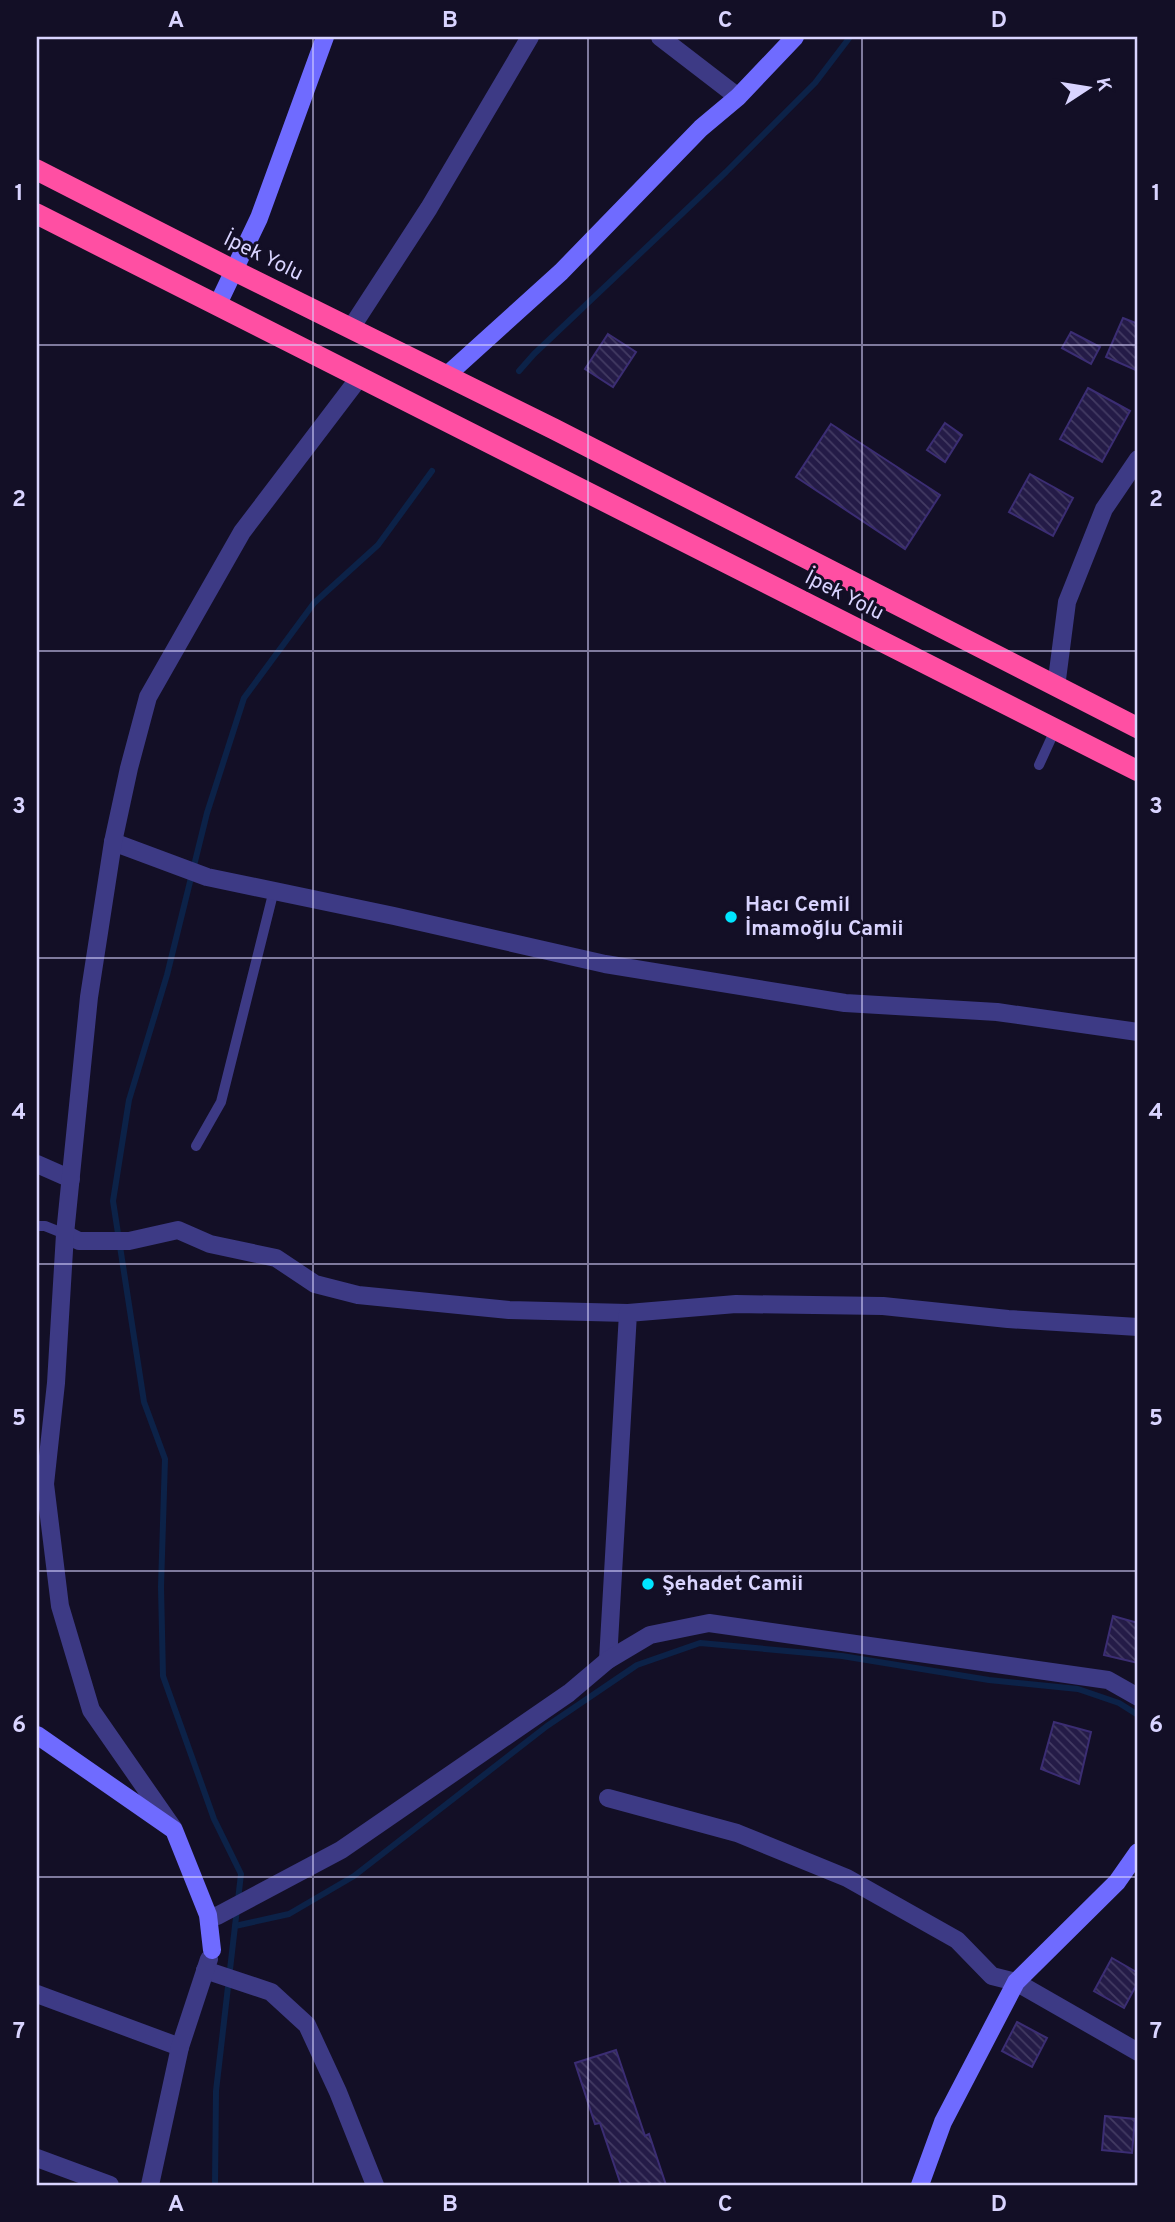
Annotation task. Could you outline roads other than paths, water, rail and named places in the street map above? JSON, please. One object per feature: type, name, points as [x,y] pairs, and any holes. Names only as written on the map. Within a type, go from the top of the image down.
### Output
[{"type":"highway","name":"İpek Yolu","points":[[37,170],[554,429],[1138,728]]},
{"type":"highway","points":[[37,214],[359,378]]},
{"type":"highway","name":"İpek Yolu","points":[[359,378],[1138,771]]},
{"type":"street","points":[[217,306],[259,218],[325,37]]},
{"type":"street","points":[[351,328],[429,208],[530,37]]},
{"type":"street","points":[[660,37],[738,97]]},
{"type":"street","points":[[446,376],[561,272],[701,128],[738,97],[795,37]]},
{"type":"street","points":[[150,2185],[180,2048],[203,1981],[212,1973],[213,1915],[174,1830],[91,1710],[60,1606],[45,1484],[56,1383],[65,1234],[89,997],[113,842],[148,696],[242,532],[359,378]]},
{"type":"street","points":[[1056,687],[1067,602],[1104,509],[1138,459]]},
{"type":"street","points":[[113,842],[207,877],[618,966],[845,1003],[997,1012],[1138,1032]]},
{"type":"street","points":[[37,1164],[71,1179]]},
{"type":"street","points":[[65,1234],[79,1241],[130,1241],[178,1230],[210,1244],[276,1258],[315,1284],[358,1295],[509,1310],[628,1313],[736,1304],[883,1306],[1008,1319],[1138,1327]]},
{"type":"street","points":[[608,1660],[628,1313]]},
{"type":"street","points":[[213,1915],[341,1850],[569,1693],[608,1660],[650,1635],[709,1623],[1108,1680],[1138,1698]]},
{"type":"street","points":[[37,1735],[174,1830]]},
{"type":"street","points":[[608,1798],[737,1833],[847,1878],[957,1940],[992,1976],[1016,1982],[1138,2052]]},
{"type":"street","points":[[920,2185],[943,2122],[1016,1982],[1117,1882],[1138,1852]]},
{"type":"street","points":[[212,1973],[271,1992],[307,2025],[338,2092],[375,2185]]},
{"type":"street","points":[[37,1994],[180,2048]]},
{"type":"street","points":[[37,2158],[110,2185]]},
{"type":"lane","points":[[1039,765],[1055,730]]},
{"type":"lane","points":[[196,1146],[221,1102],[274,890]]},
{"type":"lane","points":[[37,1226],[45,1226],[65,1234]]},
{"type":"waterway","points":[[519,371],[815,83],[850,37]]},
{"type":"waterway","points":[[215,2185],[216,2091],[241,1874],[214,1819],[163,1676],[161,1587],[165,1459],[144,1402],[113,1201],[129,1100],[167,975],[207,813],[244,698],[314,603],[378,545],[432,471]]},
{"type":"waterway","points":[[235,1926],[289,1914],[354,1876],[547,1726],[637,1665],[700,1643],[842,1656],[989,1680],[1078,1689],[1119,1703],[1138,1715]]},
{"type":"place","name":"Hacı Cemil İmamoğlu Camii","points":[[731,917]]},
{"type":"place","name":"Şehadet Camii","points":[[648,1584]]}]
